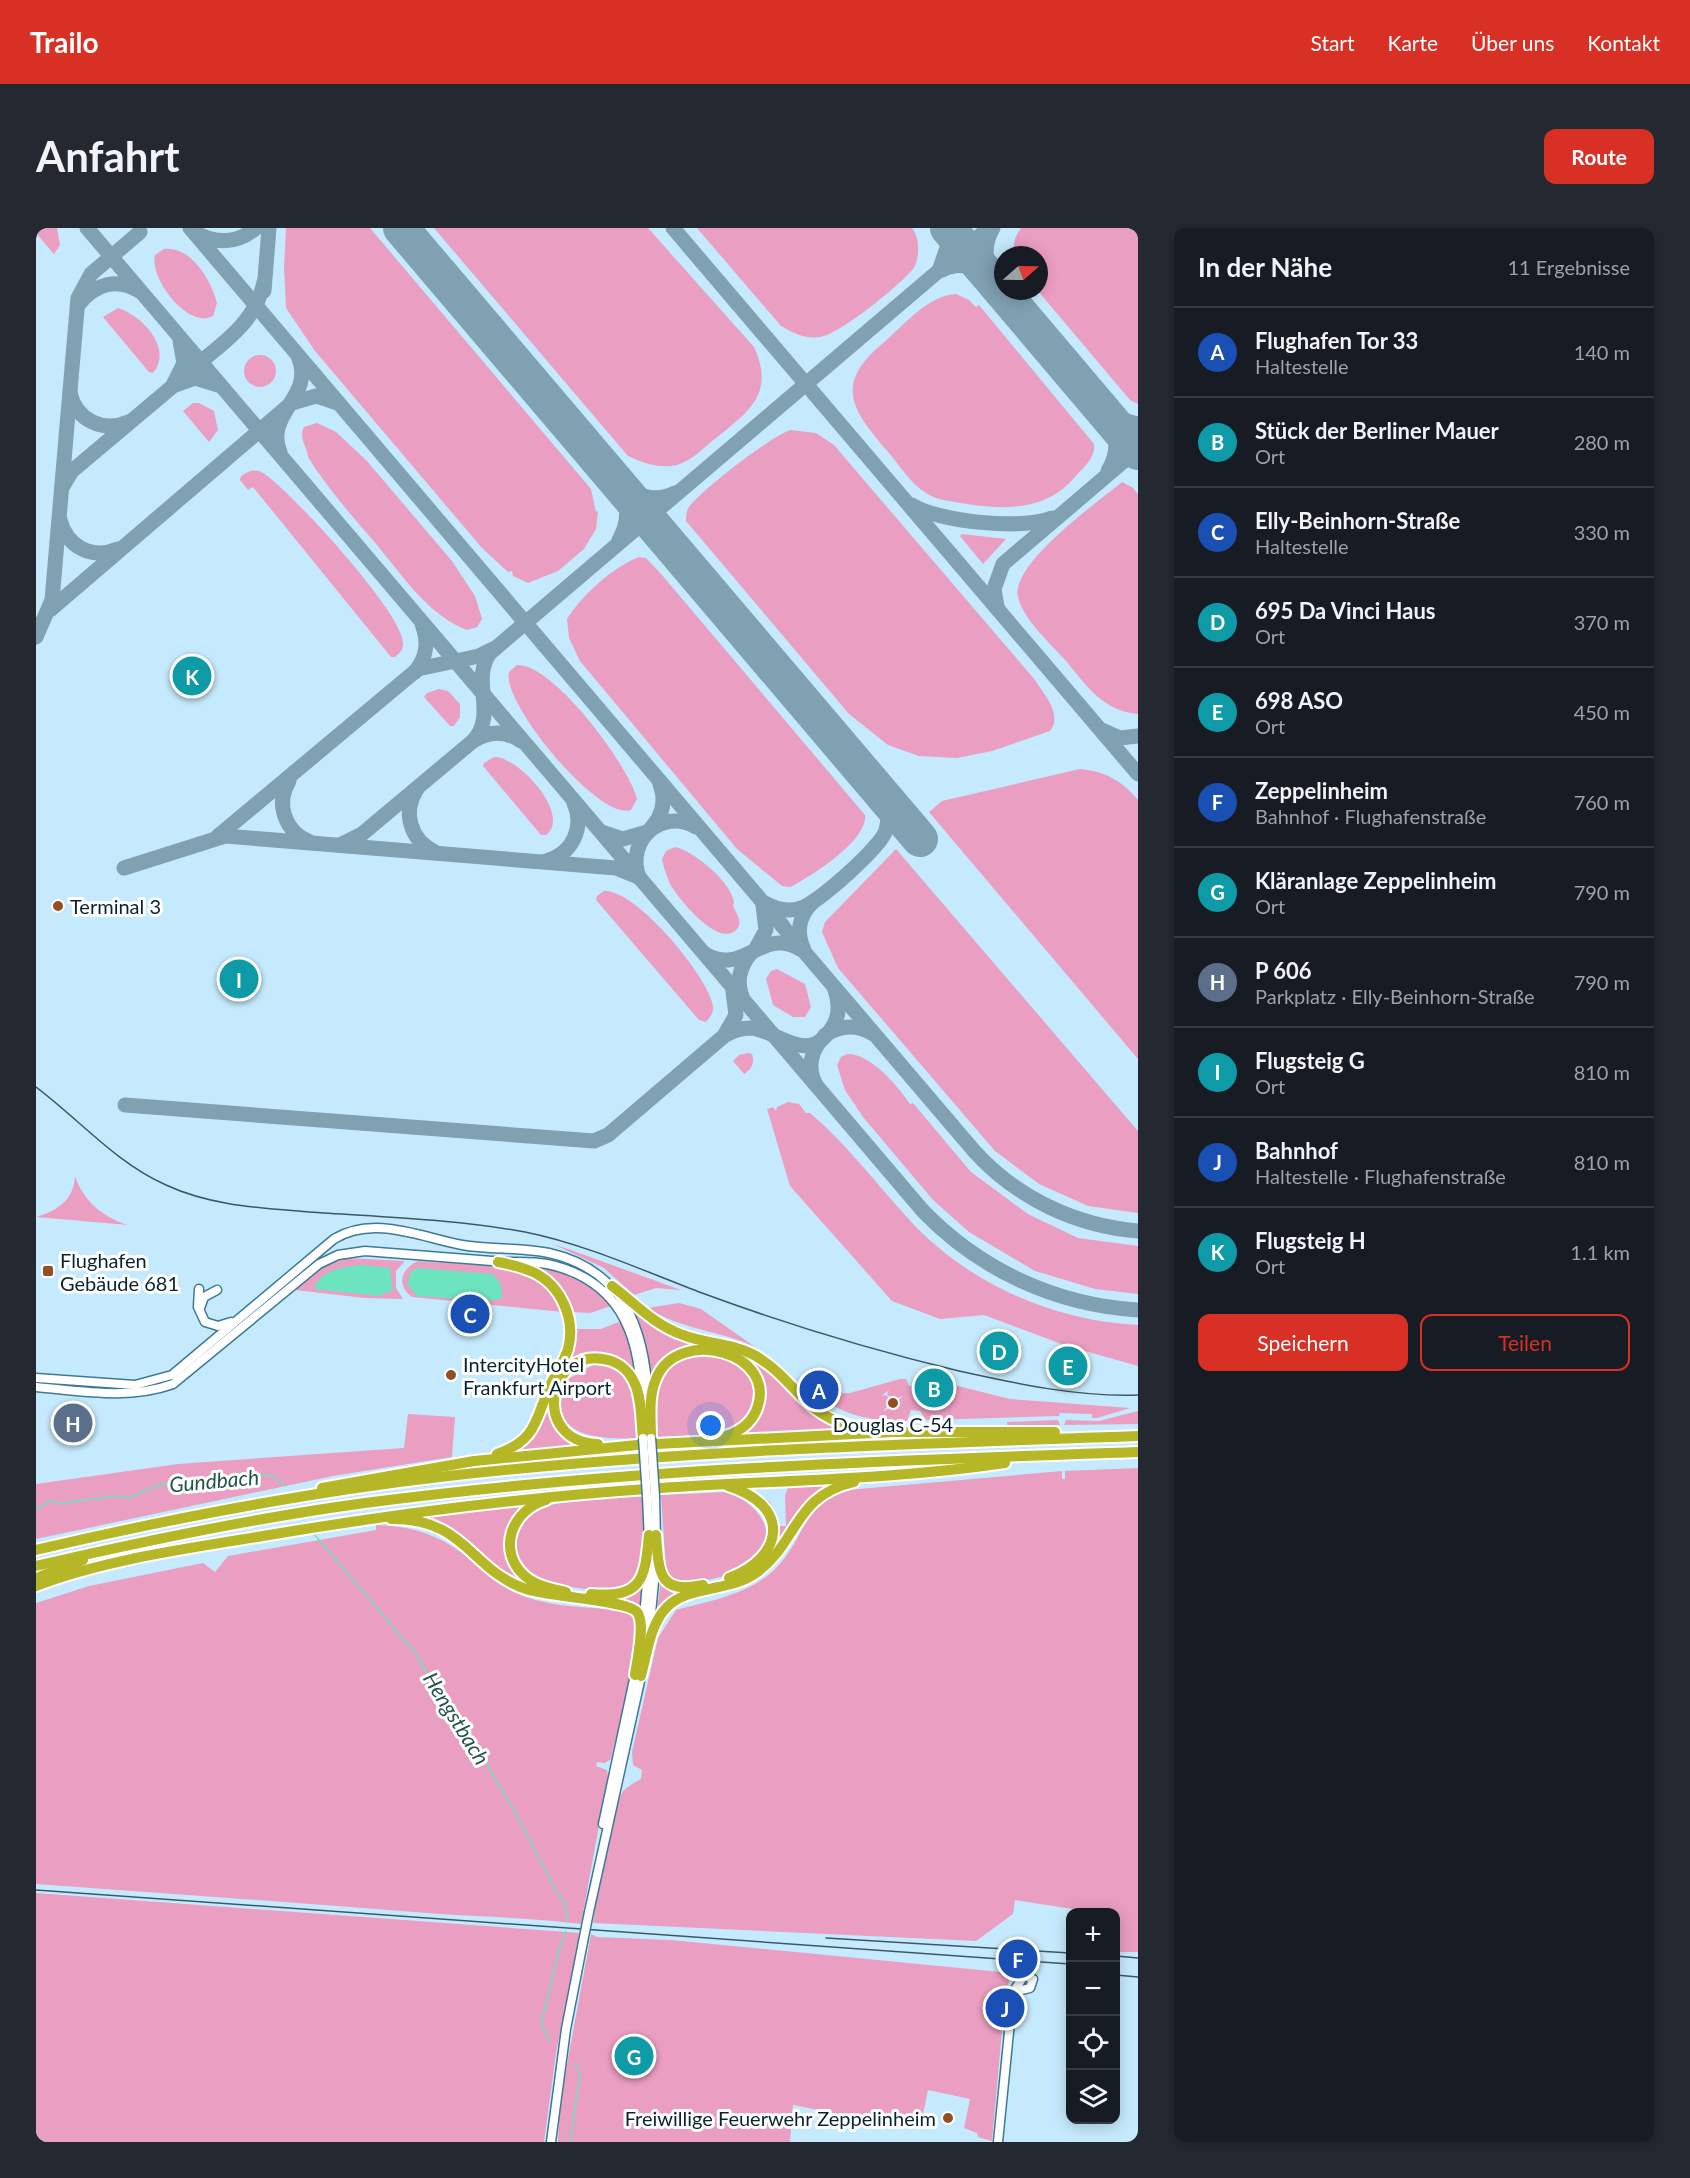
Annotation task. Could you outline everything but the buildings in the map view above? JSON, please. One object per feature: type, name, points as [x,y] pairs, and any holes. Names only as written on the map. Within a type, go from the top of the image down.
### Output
[{"type":"highway","points":[[474,1461],[514,1448],[530,1435],[566,1355],[570,1329],[567,1312],[560,1297],[541,1277],[533,1272],[498,1262]]},
{"type":"highway","points":[[612,1286],[633,1315],[686,1336],[753,1354],[773,1370],[810,1407],[836,1422],[894,1432]]},
{"type":"highway","points":[[644,1440],[651,1395],[662,1368],[669,1360],[684,1353],[720,1351],[740,1359],[752,1370],[759,1388],[758,1407],[750,1420],[737,1432],[699,1441]]},
{"type":"highway","points":[[644,1440],[637,1389],[623,1368],[608,1360],[593,1359],[581,1362],[566,1371],[557,1385],[553,1403],[557,1421],[565,1432],[576,1440],[588,1444],[644,1440],[699,1441],[894,1432],[1034,1431],[1097,1437]]},
{"type":"highway","points":[[36,1550],[147,1524],[284,1500],[445,1477],[632,1459],[1138,1436]]},
{"type":"highway","points":[[284,1500],[339,1484],[474,1461],[644,1440]]},
{"type":"highway","points":[[36,1566],[117,1547],[286,1515],[517,1486],[718,1470],[1138,1452]]},
{"type":"highway","points":[[638,1675],[659,1617],[671,1604],[686,1596],[739,1582],[756,1573],[771,1560],[806,1508],[828,1491],[851,1483],[905,1474],[1061,1455]]},
{"type":"highway","points":[[39,1583],[209,1545],[428,1509],[569,1495],[905,1474]]},
{"type":"highway","points":[[652,1535],[662,1576],[674,1587],[688,1588],[712,1583],[738,1575],[755,1564],[766,1551],[771,1540],[769,1512],[756,1497],[719,1484]]},
{"type":"highway","points":[[569,1495],[541,1502],[529,1508],[519,1516],[512,1529],[510,1548],[514,1562],[521,1573],[534,1583],[571,1592],[603,1595],[629,1591],[638,1585],[644,1573],[652,1535]]},
{"type":"highway","points":[[364,1519],[410,1520],[442,1529],[466,1545],[502,1578],[529,1591],[550,1596],[630,1606],[638,1613],[641,1622],[638,1675]]},
{"type":"highway","points":[[39,1583],[117,1547]]},
{"type":"street","points":[[36,1378],[127,1385],[159,1380],[177,1372],[334,1239],[367,1227],[392,1229],[462,1245],[547,1253],[579,1263],[612,1286]]},
{"type":"street","points":[[36,1387],[127,1394],[148,1392],[173,1384],[327,1259],[365,1251],[498,1262],[531,1262],[560,1268],[621,1300],[633,1315],[645,1354],[644,1440],[651,1496],[652,1535],[647,1606],[638,1675],[604,1820],[600,1858],[566,2029],[551,2142]]},
{"type":"street","points":[[200,1289],[199,1311],[205,1322],[216,1326],[242,1316]]},
{"type":"street","points":[[199,1311],[204,1297],[217,1290]]},
{"type":"street","points":[[999,2142],[1013,1993],[1025,1976],[1033,1979],[1031,1987]]},
{"type":"shaded area","points":[[36,228],[57,228],[60,245],[54,254],[36,233]]},
{"type":"shaded area","points":[[286,228],[370,228],[591,489],[596,512],[598,511],[596,529],[584,549],[558,571],[528,583],[513,576],[512,571],[508,572],[482,548],[315,351],[286,308],[284,267]]},
{"type":"shaded area","points":[[434,228],[648,228],[754,347],[762,377],[756,400],[739,419],[698,453],[682,463],[658,466],[628,456]]},
{"type":"shaded area","points":[[697,228],[912,228],[917,238],[918,256],[913,269],[869,308],[829,334],[809,337],[781,326]]},
{"type":"shaded area","points":[[1021,228],[1133,228],[1138,234],[1138,404],[1130,400],[1046,300],[1048,300],[1048,246],[1014,246]]},
{"type":"shaded area","points":[[164,249],[183,253],[205,275],[217,303],[213,316],[203,318],[193,316],[173,300],[164,289],[158,277],[155,255]]},
{"type":"shaded area","points":[[956,294],[969,300],[976,307],[979,305],[1094,444],[1093,454],[1085,467],[1062,489],[1036,503],[991,507],[947,501],[930,495],[911,480],[858,412],[853,386],[857,373],[867,359],[926,306],[935,300]]},
{"type":"shaded area","points":[[118,308],[137,318],[152,334],[159,354],[158,364],[153,373],[149,372],[103,317]]},
{"type":"shaded area","points":[[260,355],[272,359],[276,371],[272,383],[260,387],[248,383],[244,371],[248,359]]},
{"type":"shaded area","points":[[193,403],[199,403],[214,411],[218,430],[209,442],[183,411]]},
{"type":"shaded area","points":[[317,423],[336,432],[366,460],[452,561],[475,596],[482,619],[477,627],[467,630],[440,615],[406,581],[349,513],[308,457],[302,431],[304,427]]},
{"type":"shaded area","points":[[791,430],[816,433],[834,445],[1035,680],[1051,705],[1054,718],[1050,731],[992,751],[957,758],[919,756],[888,745],[849,714],[686,521],[689,507],[707,489],[753,452]]},
{"type":"shaded area","points":[[250,471],[260,471],[296,502],[365,579],[397,626],[403,644],[401,651],[395,657],[391,657],[253,487],[248,490],[240,480],[241,476]]},
{"type":"shaded area","points":[[1122,482],[1132,487],[1138,494],[1138,714],[1115,708],[1089,689],[1032,623],[1018,597],[1019,583],[1041,551],[1076,518]]},
{"type":"shaded area","points":[[962,534],[1006,539],[983,564],[960,536]]},
{"type":"shaded area","points":[[639,557],[646,558],[662,575],[865,815],[857,836],[847,847],[810,876],[790,887],[782,886],[737,849],[580,661],[569,638],[567,619],[573,610],[599,583]]},
{"type":"shaded area","points":[[517,665],[532,669],[550,680],[588,719],[620,764],[631,784],[637,799],[631,810],[617,809],[598,798],[555,757],[520,708],[511,687],[509,672]]},
{"type":"shaded area","points":[[439,689],[448,691],[460,704],[460,717],[454,726],[450,726],[424,697],[427,693]]},
{"type":"shaded area","points":[[494,757],[504,759],[516,766],[539,788],[548,802],[552,815],[552,826],[546,835],[541,835],[483,766]]},
{"type":"shaded area","points":[[1080,769],[1112,778],[1126,787],[1138,800],[1138,1059],[929,812],[942,801]]},
{"type":"shaded area","points":[[675,847],[692,854],[726,886],[734,902],[733,906],[739,921],[736,930],[728,934],[709,927],[674,891],[662,859],[666,851]]},
{"type":"shaded area","points":[[896,849],[1138,1131],[1138,1213],[1088,1206],[1039,1184],[995,1151],[838,968],[822,932],[825,922]]},
{"type":"shaded area","points":[[604,891],[617,894],[634,904],[669,936],[685,956],[699,975],[713,1006],[712,1013],[706,1022],[699,1020],[596,900],[597,896]]},
{"type":"shaded area","points":[[777,969],[805,984],[811,1007],[805,1017],[793,1017],[773,1005],[766,979],[771,971]]},
{"type":"shaded area","points":[[752,1054],[753,1063],[744,1074],[733,1061],[739,1055]]},
{"type":"shaded area","points":[[847,1054],[865,1059],[883,1072],[910,1104],[913,1103],[971,1172],[1028,1214],[1078,1238],[1138,1246],[1138,1294],[1095,1289],[1035,1271],[969,1232],[933,1200],[863,1117],[845,1090],[837,1065],[841,1057]]},
{"type":"shaded area","points":[[788,1102],[799,1104],[806,1113],[810,1113],[825,1126],[916,1227],[964,1267],[1018,1297],[1047,1308],[1107,1322],[1138,1325],[1138,1366],[1067,1346],[984,1315],[940,1319],[892,1301],[790,1186],[767,1109],[773,1107],[776,1111],[777,1107]]},
{"type":"shaded area","points":[[75,1176],[89,1201],[110,1218],[128,1225],[36,1217],[57,1208],[68,1198]]},
{"type":"shaded area","points":[[553,1244],[681,1290],[656,1288],[634,1295],[604,1268]]},
{"type":"shaded area","points":[[345,1258],[405,1261],[396,1271],[396,1288],[403,1299],[365,1298],[295,1290],[319,1269]]},
{"type":"shaded area","points":[[418,1261],[491,1266],[518,1271],[535,1278],[544,1286],[553,1295],[563,1312],[412,1297],[402,1283],[404,1273]]},
{"type":"shaded area","points":[[362,1265],[390,1268],[393,1290],[379,1296],[314,1289],[317,1282],[327,1273],[340,1268]]},
{"type":"shaded area","points":[[533,1266],[576,1278],[603,1297],[611,1306],[590,1313],[572,1312],[559,1286]]},
{"type":"shaded area","points":[[418,1268],[493,1274],[501,1284],[502,1299],[483,1301],[417,1296],[407,1284],[411,1271]]},
{"type":"shaded area","points":[[679,1303],[701,1309],[755,1347],[742,1341],[687,1326],[648,1308]]},
{"type":"shaded area","points":[[635,1314],[667,1335],[751,1358],[776,1378],[809,1413],[844,1429],[844,1432],[735,1436],[758,1414],[750,1364],[694,1347],[650,1382],[647,1348]]},
{"type":"shaded area","points":[[621,1321],[628,1333],[638,1378],[614,1360],[600,1355],[571,1363],[569,1361],[574,1350],[575,1329],[601,1329]]},
{"type":"shaded area","points":[[712,1354],[734,1363],[745,1371],[756,1393],[751,1409],[742,1420],[717,1432],[657,1437],[657,1391],[665,1370],[683,1357]]},
{"type":"shaded area","points":[[593,1365],[607,1366],[618,1371],[626,1379],[637,1413],[639,1438],[592,1436],[568,1424],[562,1413],[562,1398],[568,1379]]},
{"type":"shaded area","points":[[900,1379],[906,1379],[909,1386],[919,1386],[925,1379],[1010,1399],[1130,1408],[1097,1418],[1092,1418],[1092,1414],[1060,1413],[1059,1416],[926,1420],[920,1411],[911,1410],[907,1421],[893,1421],[852,1414],[828,1403],[806,1385],[830,1394],[850,1393]],"holes":[[[889,1390],[887,1394],[892,1400],[903,1396],[896,1402],[897,1404],[895,1403],[899,1410],[893,1405],[883,1412],[891,1401],[886,1395],[881,1396]]]},
{"type":"shaded area","points":[[550,1400],[551,1412],[591,1446],[512,1452]]},
{"type":"shaded area","points":[[1138,1411],[1138,1424],[1064,1425],[1066,1420],[1099,1421]]},
{"type":"shaded area","points":[[408,1414],[455,1417],[452,1457],[333,1476],[36,1539],[36,1484],[178,1464],[404,1448]]},
{"type":"shaded area","points":[[1058,1420],[1060,1425],[1007,1425],[1007,1422]]},
{"type":"shaded area","points":[[1138,1468],[1138,1952],[1120,1952],[1120,1908],[1066,1908],[1015,1900],[1013,1914],[976,1941],[593,1923],[607,1838],[616,1805],[622,1793],[641,1779],[642,1770],[633,1765],[632,1752],[658,1638],[676,1610],[730,1595],[767,1576],[787,1555],[820,1505],[847,1490],[1062,1471],[1062,1479],[1065,1479],[1065,1471]]},
{"type":"shaded area","points":[[841,1481],[808,1499],[778,1547],[763,1562],[770,1535],[771,1517],[769,1509],[757,1495],[767,1499],[770,1503],[777,1526],[786,1526],[785,1496],[789,1484]]},
{"type":"shaded area","points":[[726,1492],[745,1501],[760,1516],[765,1525],[765,1545],[759,1555],[741,1569],[718,1578],[693,1581],[671,1580],[666,1570],[661,1495]]},
{"type":"shaded area","points":[[643,1496],[643,1554],[638,1575],[633,1582],[612,1589],[564,1586],[536,1577],[527,1572],[521,1564],[516,1546],[518,1536],[521,1527],[534,1513],[566,1501]]},
{"type":"shaded area","points":[[525,1505],[509,1527],[506,1544],[508,1553],[528,1584],[503,1572],[468,1540],[452,1530],[428,1521],[402,1516]]},
{"type":"shaded area","points":[[376,1525],[415,1530],[439,1539],[461,1552],[504,1587],[529,1598],[569,1606],[624,1610],[634,1619],[637,1636],[635,1652],[611,1759],[605,1763],[597,1762],[596,1766],[607,1770],[608,1776],[581,1924],[36,1884],[36,1603],[89,1586],[203,1563],[215,1572],[228,1556],[376,1530]]},
{"type":"shaded area","points":[[645,1581],[643,1615],[605,1599],[634,1593]]},
{"type":"shaded area","points":[[661,1581],[672,1593],[686,1593],[656,1617]]},
{"type":"shaded area","points":[[36,1893],[580,1933],[556,2053],[544,2142],[36,2142]]},
{"type":"shaded area","points":[[591,1934],[597,1937],[671,1940],[1011,1973],[1005,1997],[992,2141],[978,2137],[977,2133],[964,2128],[970,2099],[928,2090],[921,2123],[899,2120],[898,2126],[793,2105],[790,2142],[558,2142],[559,2108]]},
{"type":"waterway","name":"Gundbach","points":[[36,1509],[50,1501],[61,1503],[116,1496],[129,1498],[161,1484],[208,1485],[237,1474],[274,1476],[285,1486]]},
{"type":"waterway","name":"Hengstbach","points":[[314,1534],[416,1654],[427,1673],[451,1703],[517,1816],[556,1891],[565,1903],[567,1922]]},
{"type":"waterway","name":"Hengstbach","points":[[549,2040],[541,2025],[559,1949],[566,1931]]},
{"type":"waterway","name":"Hengstbach","points":[[570,2142],[580,2073],[575,2063]]},
{"type":"taxiway","points":[[87,228],[923,1211],[969,1251],[1021,1281],[1078,1301],[1138,1310]]},
{"type":"taxiway","points":[[190,228],[783,926]]},
{"type":"taxiway","points":[[195,232],[211,239],[227,240],[242,237],[256,228]]},
{"type":"taxiway","points":[[264,291],[269,228]]},
{"type":"taxiway","points":[[402,228],[420,248]]},
{"type":"taxiway","points":[[673,228],[1138,774]]},
{"type":"taxiway","points":[[940,268],[948,245],[945,228]]},
{"type":"taxiway","points":[[521,741],[515,737],[497,733],[485,735],[473,741],[480,731],[483,720],[482,675],[490,653],[989,228]]},
{"type":"taxiway","points":[[993,228],[987,242],[986,256],[994,282]]},
{"type":"taxiway","points":[[36,637],[52,600],[78,298],[91,274],[140,232]]},
{"type":"taxiway","points":[[942,270],[961,265],[978,270],[989,277]]},
{"type":"taxiway","points":[[193,368],[237,331],[254,309],[264,282]]},
{"type":"taxiway","points":[[79,304],[99,287],[107,285],[123,284],[139,291]]},
{"type":"taxiway","points":[[173,385],[184,363],[180,341]]},
{"type":"taxiway","points":[[280,452],[277,439],[278,427],[300,384],[302,372],[299,359]]},
{"type":"taxiway","points":[[63,486],[72,471],[173,386],[195,378],[218,385]]},
{"type":"taxiway","points":[[70,393],[78,410],[92,422],[109,426],[128,422]]},
{"type":"taxiway","points":[[292,403],[316,396],[337,403]]},
{"type":"taxiway","points":[[1099,406],[1123,420],[1138,424]]},
{"type":"taxiway","points":[[50,610],[287,407]]},
{"type":"taxiway","points":[[1108,471],[1116,451],[1114,431],[1109,417]]},
{"type":"taxiway","points":[[997,606],[994,589],[1003,564],[1138,449]]},
{"type":"taxiway","points":[[618,483],[627,512],[625,526],[619,540]]},
{"type":"taxiway","points":[[618,483],[646,497],[668,496],[675,493]]},
{"type":"taxiway","points":[[912,505],[941,516],[1002,524],[1038,522],[1052,518]]},
{"type":"taxiway","points":[[60,520],[68,537],[82,549],[99,553],[118,549]]},
{"type":"taxiway","points":[[415,672],[426,649],[426,637],[422,624]]},
{"type":"taxiway","points":[[218,836],[418,669],[479,656],[493,649]]},
{"type":"taxiway","points":[[1102,730],[1120,738],[1138,736]]},
{"type":"taxiway","points":[[342,844],[362,834],[473,741]]},
{"type":"taxiway","points":[[289,781],[283,799],[285,816],[294,831],[310,842]]},
{"type":"taxiway","points":[[651,828],[662,807],[663,796],[660,784]]},
{"type":"taxiway","points":[[765,903],[778,909],[801,908],[821,896],[862,860],[882,838],[886,830],[887,813],[875,786]]},
{"type":"taxiway","points":[[417,789],[410,807],[411,825],[414,833],[426,847],[435,852]]},
{"type":"taxiway","points":[[546,861],[563,852],[574,839],[578,822],[574,803]]},
{"type":"taxiway","points":[[639,877],[636,864],[637,851],[642,840],[650,831],[671,821],[683,822],[696,827]]},
{"type":"taxiway","points":[[602,832],[623,839],[647,832]]},
{"type":"taxiway","points":[[124,868],[225,836],[616,868],[636,876]]},
{"type":"taxiway","points":[[804,950],[800,937],[800,925],[804,913],[812,903]]},
{"type":"taxiway","points":[[755,950],[766,930],[763,905]]},
{"type":"taxiway","points":[[778,921],[975,1152],[1009,1183],[1049,1207],[1070,1216],[1092,1223],[1138,1231]]},
{"type":"taxiway","points":[[705,954],[731,960],[775,943],[787,944],[800,949]]},
{"type":"taxiway","points":[[743,999],[740,975],[751,953]]},
{"type":"taxiway","points":[[724,1036],[737,1030],[751,1028],[793,1044],[803,1046],[813,1044],[823,1038],[835,1022],[838,1008],[835,990]]},
{"type":"taxiway","points":[[125,1105],[594,1141],[608,1135],[724,1036],[736,1015],[733,992]]},
{"type":"taxiway","points":[[825,1035],[837,1029],[849,1027],[873,1034]]},
{"type":"taxiway","points":[[815,1083],[811,1071],[813,1053],[824,1037]]},
{"type":"runway","points":[[401,228],[920,839]]},
{"type":"runway","points":[[948,228],[1138,452]]},
{"type":"railway","points":[[36,1087],[131,1165],[166,1185],[201,1198],[255,1207],[444,1221],[525,1232],[592,1251],[765,1315],[894,1354],[959,1371],[1048,1389],[1093,1394],[1138,1395]]},
{"type":"railway","points":[[36,1890],[1066,1964]]},
{"type":"railway","points":[[826,1938],[1066,1953]]},
{"type":"railway","points":[[1120,1956],[1138,1958]]},
{"type":"railway","points":[[1120,1975],[1138,1977]]},
{"type":"place","name":"Flugsteig H","points":[[192,676]]},
{"type":"place","name":"Terminal 3","points":[[58,906]]},
{"type":"place","name":"Flugsteig G","points":[[239,979]]},
{"type":"place","name":"Flughafen Gebäude 681","points":[[48,1271]]},
{"type":"place","name":"Elly-Beinhorn-Straße","points":[[470,1314]]},
{"type":"place","name":"695 Da Vinci Haus","points":[[999,1351]]},
{"type":"place","name":"698 ASO","points":[[1068,1366]]},
{"type":"place","name":"IntercityHotel Frankfurt Airport","points":[[451,1375]]},
{"type":"place","name":"Stück der Berliner Mauer","points":[[934,1388]]},
{"type":"place","name":"Flughafen Tor 33","points":[[819,1390]]},
{"type":"place","name":"Douglas C-54","points":[[893,1403]]},
{"type":"place","name":"P 606","points":[[73,1423]]},
{"type":"place","name":"Zeppelinheim","points":[[1018,1959]]},
{"type":"place","name":"Bahnhof","points":[[1005,2008]]},
{"type":"place","name":"Kläranlage Zeppelinheim","points":[[634,2056]]},
{"type":"place","name":"Freiwillige Feuerwehr Zeppelinheim","points":[[948,2118]]}]
